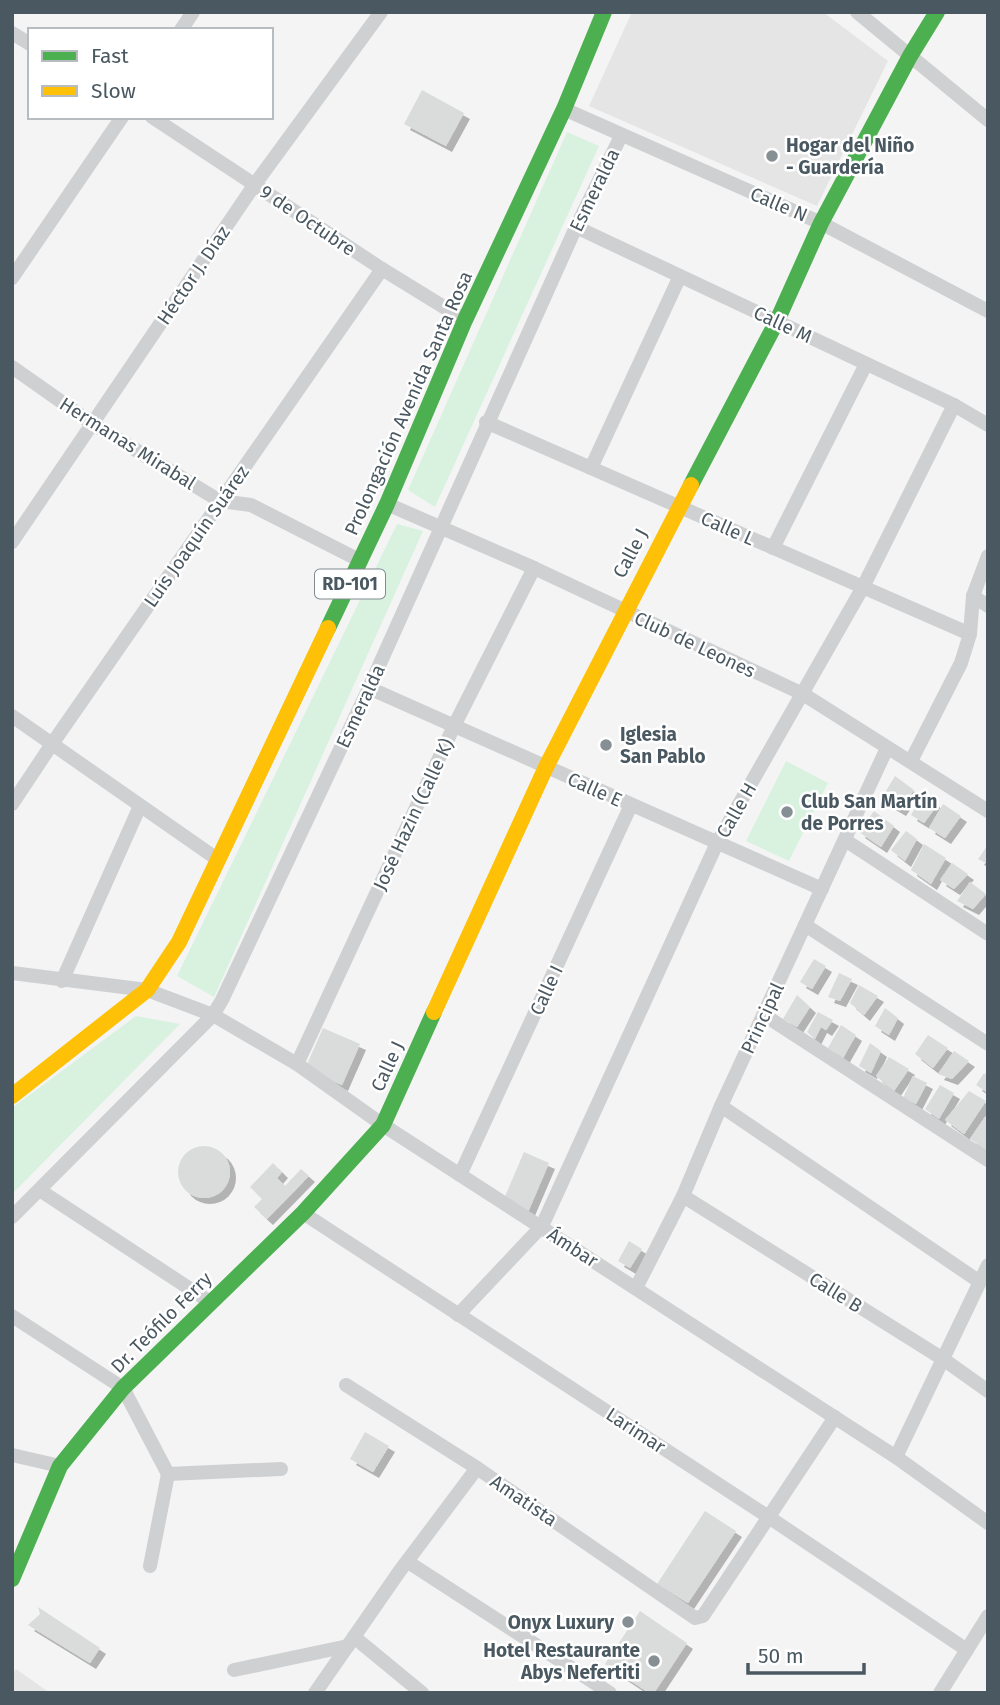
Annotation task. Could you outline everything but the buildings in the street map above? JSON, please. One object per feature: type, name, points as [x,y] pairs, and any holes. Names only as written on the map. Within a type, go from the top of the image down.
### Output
[{"type":"street","points":[[182,28],[193,12]]},
{"type":"street","name":"Héctor J. Díaz","points":[[12,542],[255,184],[381,12]]},
{"type":"street","name":"Prolongación Avenida Santa Rosa","points":[[12,1096],[147,990],[179,942],[216,859],[361,561],[466,320],[564,109],[604,12]]},
{"type":"street","points":[[857,12],[988,120]]},
{"type":"street","name":"Calle J","points":[[383,1125],[546,767],[678,506],[777,321],[821,223],[937,12]]},
{"type":"street","points":[[12,33],[28,43]]},
{"type":"street","name":"Calle N","points":[[564,109],[821,223],[988,311]]},
{"type":"street","points":[[12,278],[121,119]]},
{"type":"street","name":"9 de Octubre","points":[[155,119],[382,269],[466,320]]},
{"type":"street","name":"Esmeralda","points":[[12,1217],[41,1191],[212,1015],[228,988],[369,688],[486,422],[621,136]]},
{"type":"street","name":"Calle M","points":[[576,227],[954,405],[988,425]]},
{"type":"street","name":"Luís Joaquín Suárez","points":[[12,804],[382,269]]},
{"type":"street","points":[[591,468],[680,276]]},
{"type":"street","points":[[773,548],[866,363]]},
{"type":"street","name":"Hermanas Mirabal","points":[[12,367],[93,424],[220,501],[251,505],[361,561]]},
{"type":"street","name":"Calle H","points":[[458,1315],[542,1226],[717,843],[863,587],[954,405]]},
{"type":"street","name":"Calle L","points":[[486,422],[970,634]]},
{"type":"street","name":"Club de Leones","points":[[387,504],[534,568],[803,694],[988,811]]},
{"type":"street","points":[[911,761],[961,663],[970,634],[973,596],[988,556]]},
{"type":"street","name":"José Hazin (Calle K)","points":[[297,1064],[454,726],[534,568]]},
{"type":"street","points":[[973,596],[988,606]]},
{"type":"street","name":"Calle E","points":[[369,688],[822,889]]},
{"type":"street","points":[[12,716],[216,859]]},
{"type":"street","name":"Principal","points":[[636,1288],[683,1196],[721,1106],[887,748]]},
{"type":"street","name":"Calle I","points":[[460,1175],[631,805]]},
{"type":"street","points":[[62,981],[140,806]]},
{"type":"street","points":[[845,841],[988,934]]},
{"type":"street","points":[[805,925],[988,1044]]},
{"type":"street","name":"Ámbar","points":[[12,974],[147,990],[212,1015],[297,1064],[383,1125],[835,1416],[988,1523]]},
{"type":"street","points":[[764,1014],[988,1160]]},
{"type":"street","points":[[721,1106],[980,1282]]},
{"type":"street","name":"Dr. Teófilo Ferry","points":[[13,1578],[60,1466],[123,1388],[303,1213],[383,1125]]},
{"type":"street","points":[[41,1191],[210,1303]]},
{"type":"street","name":"Calle B","points":[[683,1196],[943,1359],[988,1391]]},
{"type":"street","name":"Larimar","points":[[303,1213],[967,1650]]},
{"type":"street","points":[[896,1457],[988,1265]]},
{"type":"street","points":[[12,1316],[123,1388],[168,1474],[150,1566]]},
{"type":"street","name":"Amatista","points":[[346,1385],[477,1468],[695,1618],[700,1618],[767,1516]]},
{"type":"street","points":[[767,1516],[835,1416]]},
{"type":"street","points":[[12,1455],[60,1466]]},
{"type":"street","points":[[315,1693],[477,1468]]},
{"type":"street","points":[[168,1474],[281,1469]]},
{"type":"street","points":[[408,1562],[610,1693]]},
{"type":"street","points":[[940,1693],[988,1616]]},
{"type":"street","points":[[234,1670],[351,1642]]},
{"type":"street","points":[[351,1642],[415,1690]]},
{"type":"shaded area","name":"Hogar del Niño - Guardería","points":[[632,12],[823,12],[888,61],[817,206],[589,106]]},
{"type":"shaded area","points":[[16,1669],[50,1693],[12,1693],[12,1675]]},
{"type":"green space","points":[[567,132],[599,146],[435,507],[408,490]]},
{"type":"green space","points":[[397,524],[423,531],[214,997],[177,976]]},
{"type":"green space","name":"Club San Martín de Porres","points":[[786,761],[828,783],[789,861],[746,841]]},
{"type":"green space","points":[[136,1016],[180,1024],[12,1194],[12,1108]]},
{"type":"traffic: fast","points":[[328,628],[387,504],[465,320],[564,109],[604,12]]},
{"type":"traffic: fast","points":[[691,485],[777,321],[821,223],[910,56],[937,12]]},
{"type":"traffic: fast","points":[[12,1579],[60,1466],[123,1388],[303,1213],[383,1125],[434,1012]]},
{"type":"traffic: slow","points":[[434,1012],[546,767],[691,485]]},
{"type":"traffic: slow","points":[[12,1096],[147,990],[179,942],[328,628]]},
{"type":"place","name":"Hogar del Niño - Guardería","points":[[772,156]]},
{"type":"place","name":"Iglesia San Pablo","points":[[606,745]]},
{"type":"place","name":"Club San Martín de Porres","points":[[787,812]]},
{"type":"place","name":"Onyx Luxury","points":[[628,1622]]},
{"type":"place","name":"Hotel Restaurante Abys Nefertiti","points":[[654,1661]]}]
